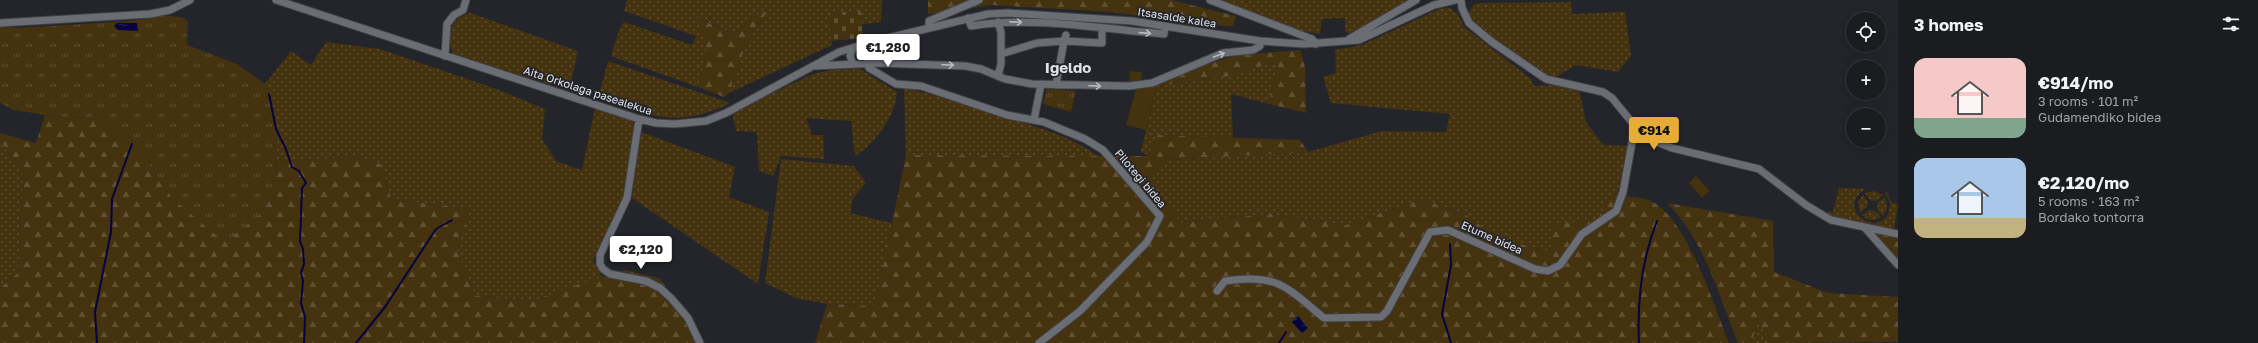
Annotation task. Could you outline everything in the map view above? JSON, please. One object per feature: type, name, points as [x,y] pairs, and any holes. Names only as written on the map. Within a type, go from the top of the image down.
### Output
[{"type":"street","points":[[0,23],[150,14],[170,10],[190,0]]},
{"type":"street","name":"Aita Orkolaga pasealekua","points":[[276,0],[639,119],[656,123],[675,124],[706,121],[726,113],[811,66],[867,63],[964,66],[981,69],[1012,81],[1056,85],[1129,86],[1152,83],[1223,53],[1257,49],[1260,41]]},
{"type":"street","points":[[445,56],[447,24],[450,19],[463,10],[466,0]]},
{"type":"street","points":[[930,28],[929,20],[979,0]]},
{"type":"street","points":[[1210,0],[1312,39],[1316,44]]},
{"type":"street","points":[[1346,41],[1416,0]]},
{"type":"street","name":"Itsasalde kalea","points":[[811,66],[853,48],[968,18],[1008,13],[1110,20],[1165,26],[1260,41],[1316,44],[1359,40],[1434,5],[1455,0]]},
{"type":"street","points":[[1461,0],[1462,8],[1469,23],[1492,42],[1546,79],[1603,92],[1612,98],[1635,126],[1647,136],[1672,148],[1759,169],[1821,215],[1831,220],[1898,234]]},
{"type":"street","points":[[968,18],[971,26],[998,22],[1051,24],[1164,34],[1165,26]]},
{"type":"street","points":[[998,22],[1001,32],[1001,64],[998,76]]},
{"type":"street","points":[[1001,54],[1037,42],[1065,38],[1102,43],[1102,29]]},
{"type":"street","points":[[1056,85],[1065,38]]},
{"type":"street","points":[[853,48],[850,56],[853,64]]},
{"type":"street","points":[[867,63],[869,68],[896,84],[920,86],[1007,115],[1034,120],[1041,84]]},
{"type":"street","points":[[639,119],[627,198],[600,255],[600,264],[603,269],[610,274],[646,281],[660,288],[688,318],[700,343]]},
{"type":"street","name":"Pilotegi bidea","points":[[1034,120],[1044,122],[1085,139],[1103,150],[1160,216],[1147,242],[1080,311],[1039,343]]},
{"type":"street","name":"Etume bidea","points":[[1217,291],[1225,281],[1252,277],[1281,284],[1324,318],[1381,316],[1387,311],[1430,232],[1448,230],[1535,269],[1548,271],[1560,265],[1582,234],[1616,211],[1623,192],[1635,126]]},
{"type":"street","points":[[1866,228],[1898,265]]},
{"type":"green space","points":[[627,0],[882,0],[881,22],[862,24],[861,12],[828,13],[832,45],[729,93],[746,45],[772,3],[734,34],[698,18],[707,52],[698,87],[611,56],[620,27],[624,22],[692,45],[696,36],[624,11]]},
{"type":"green space","points":[[928,0],[1171,0],[1236,16],[1233,27],[1110,12],[992,5],[928,14]]},
{"type":"green space","points":[[1219,0],[1410,0],[1353,34],[1345,32],[1345,18],[1322,19],[1320,34],[1296,30]]},
{"type":"green space","points":[[773,2],[746,45],[729,93],[724,97],[698,87],[707,52],[697,18],[734,34]]},
{"type":"green space","points":[[1571,2],[1572,14],[1625,12],[1631,56],[1618,72],[1576,65],[1554,78],[1546,76],[1471,22],[1468,13],[1474,4],[1481,3]]},
{"type":"green space","points":[[1450,8],[1458,14],[1464,27],[1530,78],[1534,86],[1555,85],[1579,89],[1586,122],[1603,145],[1628,146],[1617,196],[1611,195],[1598,219],[1551,252],[1497,238],[1466,215],[1421,199],[1346,225],[1271,214],[1181,222],[1147,180],[1166,160],[1308,152],[1382,131],[1446,132],[1450,114],[1331,103],[1323,77],[1336,73],[1335,50],[1362,45],[1439,9]]},
{"type":"green space","points":[[861,11],[863,38],[831,41],[828,13]]},
{"type":"green space","points":[[470,13],[578,51],[569,90],[454,55],[449,42],[451,29],[458,19]]},
{"type":"green space","points":[[163,15],[184,18],[188,22],[187,45],[237,64],[265,84],[276,128],[277,161],[266,211],[224,242],[172,198],[150,164],[123,138],[93,117],[66,118],[14,110],[0,103],[0,26],[17,28],[131,21]]},
{"type":"green space","points":[[326,42],[380,49],[499,90],[545,109],[542,139],[556,161],[582,170],[595,108],[633,121],[634,137],[624,196],[593,260],[602,277],[529,302],[476,296],[457,252],[469,209],[391,199],[382,165],[360,157],[277,161],[276,128],[265,84],[291,51],[311,65]]},
{"type":"green space","points":[[1300,50],[1305,67],[1306,113],[1269,104],[1278,61],[1229,76],[1157,86],[1189,69],[1238,55]]},
{"type":"green space","points":[[608,61],[730,103],[712,111],[695,116],[679,118],[648,114],[598,98]]},
{"type":"green space","points":[[1278,61],[1269,104],[1231,94],[1233,138],[1157,135],[1148,156],[1141,151],[1157,86],[1229,76]]},
{"type":"green space","points":[[860,69],[897,92],[896,101],[889,119],[877,137],[863,151],[855,156],[851,121],[806,118],[812,135],[823,135],[824,159],[781,156],[773,176],[759,171],[757,132],[736,131],[732,112],[813,74],[831,70]]},
{"type":"green space","points":[[1130,71],[1142,72],[1141,82],[1129,82]]},
{"type":"green space","points":[[1157,86],[1146,130],[1126,125],[1136,89]]},
{"type":"green space","points":[[904,88],[952,100],[1038,127],[1075,142],[1098,156],[906,155]]},
{"type":"green space","points":[[1047,89],[1076,91],[1071,112],[1043,104]]},
{"type":"green space","points":[[45,115],[66,118],[93,117],[123,138],[150,164],[172,198],[266,211],[277,161],[360,157],[382,165],[391,199],[470,209],[457,252],[476,296],[529,302],[591,280],[626,270],[661,279],[697,343],[0,343],[0,288],[18,273],[23,176],[0,139],[0,133],[36,143]]},
{"type":"green space","points":[[641,132],[735,167],[729,197],[769,212],[758,284],[632,198]]},
{"type":"green space","points":[[1157,135],[1300,140],[1308,152],[1166,160],[1147,180],[1181,222],[1271,214],[1346,225],[1421,199],[1466,215],[1497,238],[1551,252],[1551,225],[1598,219],[1611,195],[1649,200],[1666,212],[1678,227],[1689,246],[1729,343],[815,343],[827,304],[875,306],[906,155],[1148,156]]},
{"type":"green space","points":[[0,139],[23,176],[18,273],[0,288]]},
{"type":"green space","points":[[781,159],[854,166],[866,183],[853,198],[850,213],[892,223],[875,306],[827,304],[796,298],[765,283]]},
{"type":"green space","points":[[1696,176],[1710,191],[1702,198],[1689,183]]},
{"type":"green space","points":[[1839,188],[1865,189],[1856,198],[1854,207],[1858,215],[1873,223],[1882,221],[1888,214],[1890,202],[1884,192],[1888,193],[1891,203],[1898,204],[1894,229],[1852,222],[1827,214],[1829,211],[1833,212]]},
{"type":"green space","points":[[1874,191],[1883,195],[1876,201],[1870,200],[1865,193]]},
{"type":"green space","points":[[1863,195],[1868,202],[1867,207],[1860,213],[1858,202]]},
{"type":"green space","points":[[1885,197],[1887,208],[1883,216],[1877,209],[1878,203]]},
{"type":"green space","points":[[1667,203],[1773,221],[1774,272],[1828,293],[1898,297],[1898,342],[1772,343],[1758,323],[1751,343],[1738,343],[1701,251],[1680,217]]},
{"type":"green space","points":[[1869,210],[1875,211],[1881,217],[1871,220],[1862,215]]},
{"type":"green space","points":[[1873,232],[1898,237],[1898,259]]},
{"type":"green space","points":[[1758,323],[1772,343],[1751,343]]},
{"type":"water","points":[[117,23],[137,23],[138,31],[118,30],[114,26]]},
{"type":"water","points":[[1298,316],[1308,328],[1302,333],[1292,322]]},
{"type":"waterway","points":[[269,94],[276,129],[285,147],[292,167],[299,171],[306,183],[302,188],[300,241],[303,249],[304,264],[301,273],[303,281],[301,303],[305,317],[304,343]]},
{"type":"waterway","points":[[97,343],[95,312],[111,232],[112,199],[132,144]]},
{"type":"waterway","points":[[356,343],[385,307],[436,229],[452,220]]},
{"type":"waterway","points":[[1639,343],[1641,281],[1647,251],[1657,221]]},
{"type":"waterway","points":[[1450,244],[1451,265],[1442,314],[1451,343]]},
{"type":"waterway","points":[[1279,343],[1286,332]]},
{"type":"district","name":"Igeldo","points":[[1068,67]]}]
